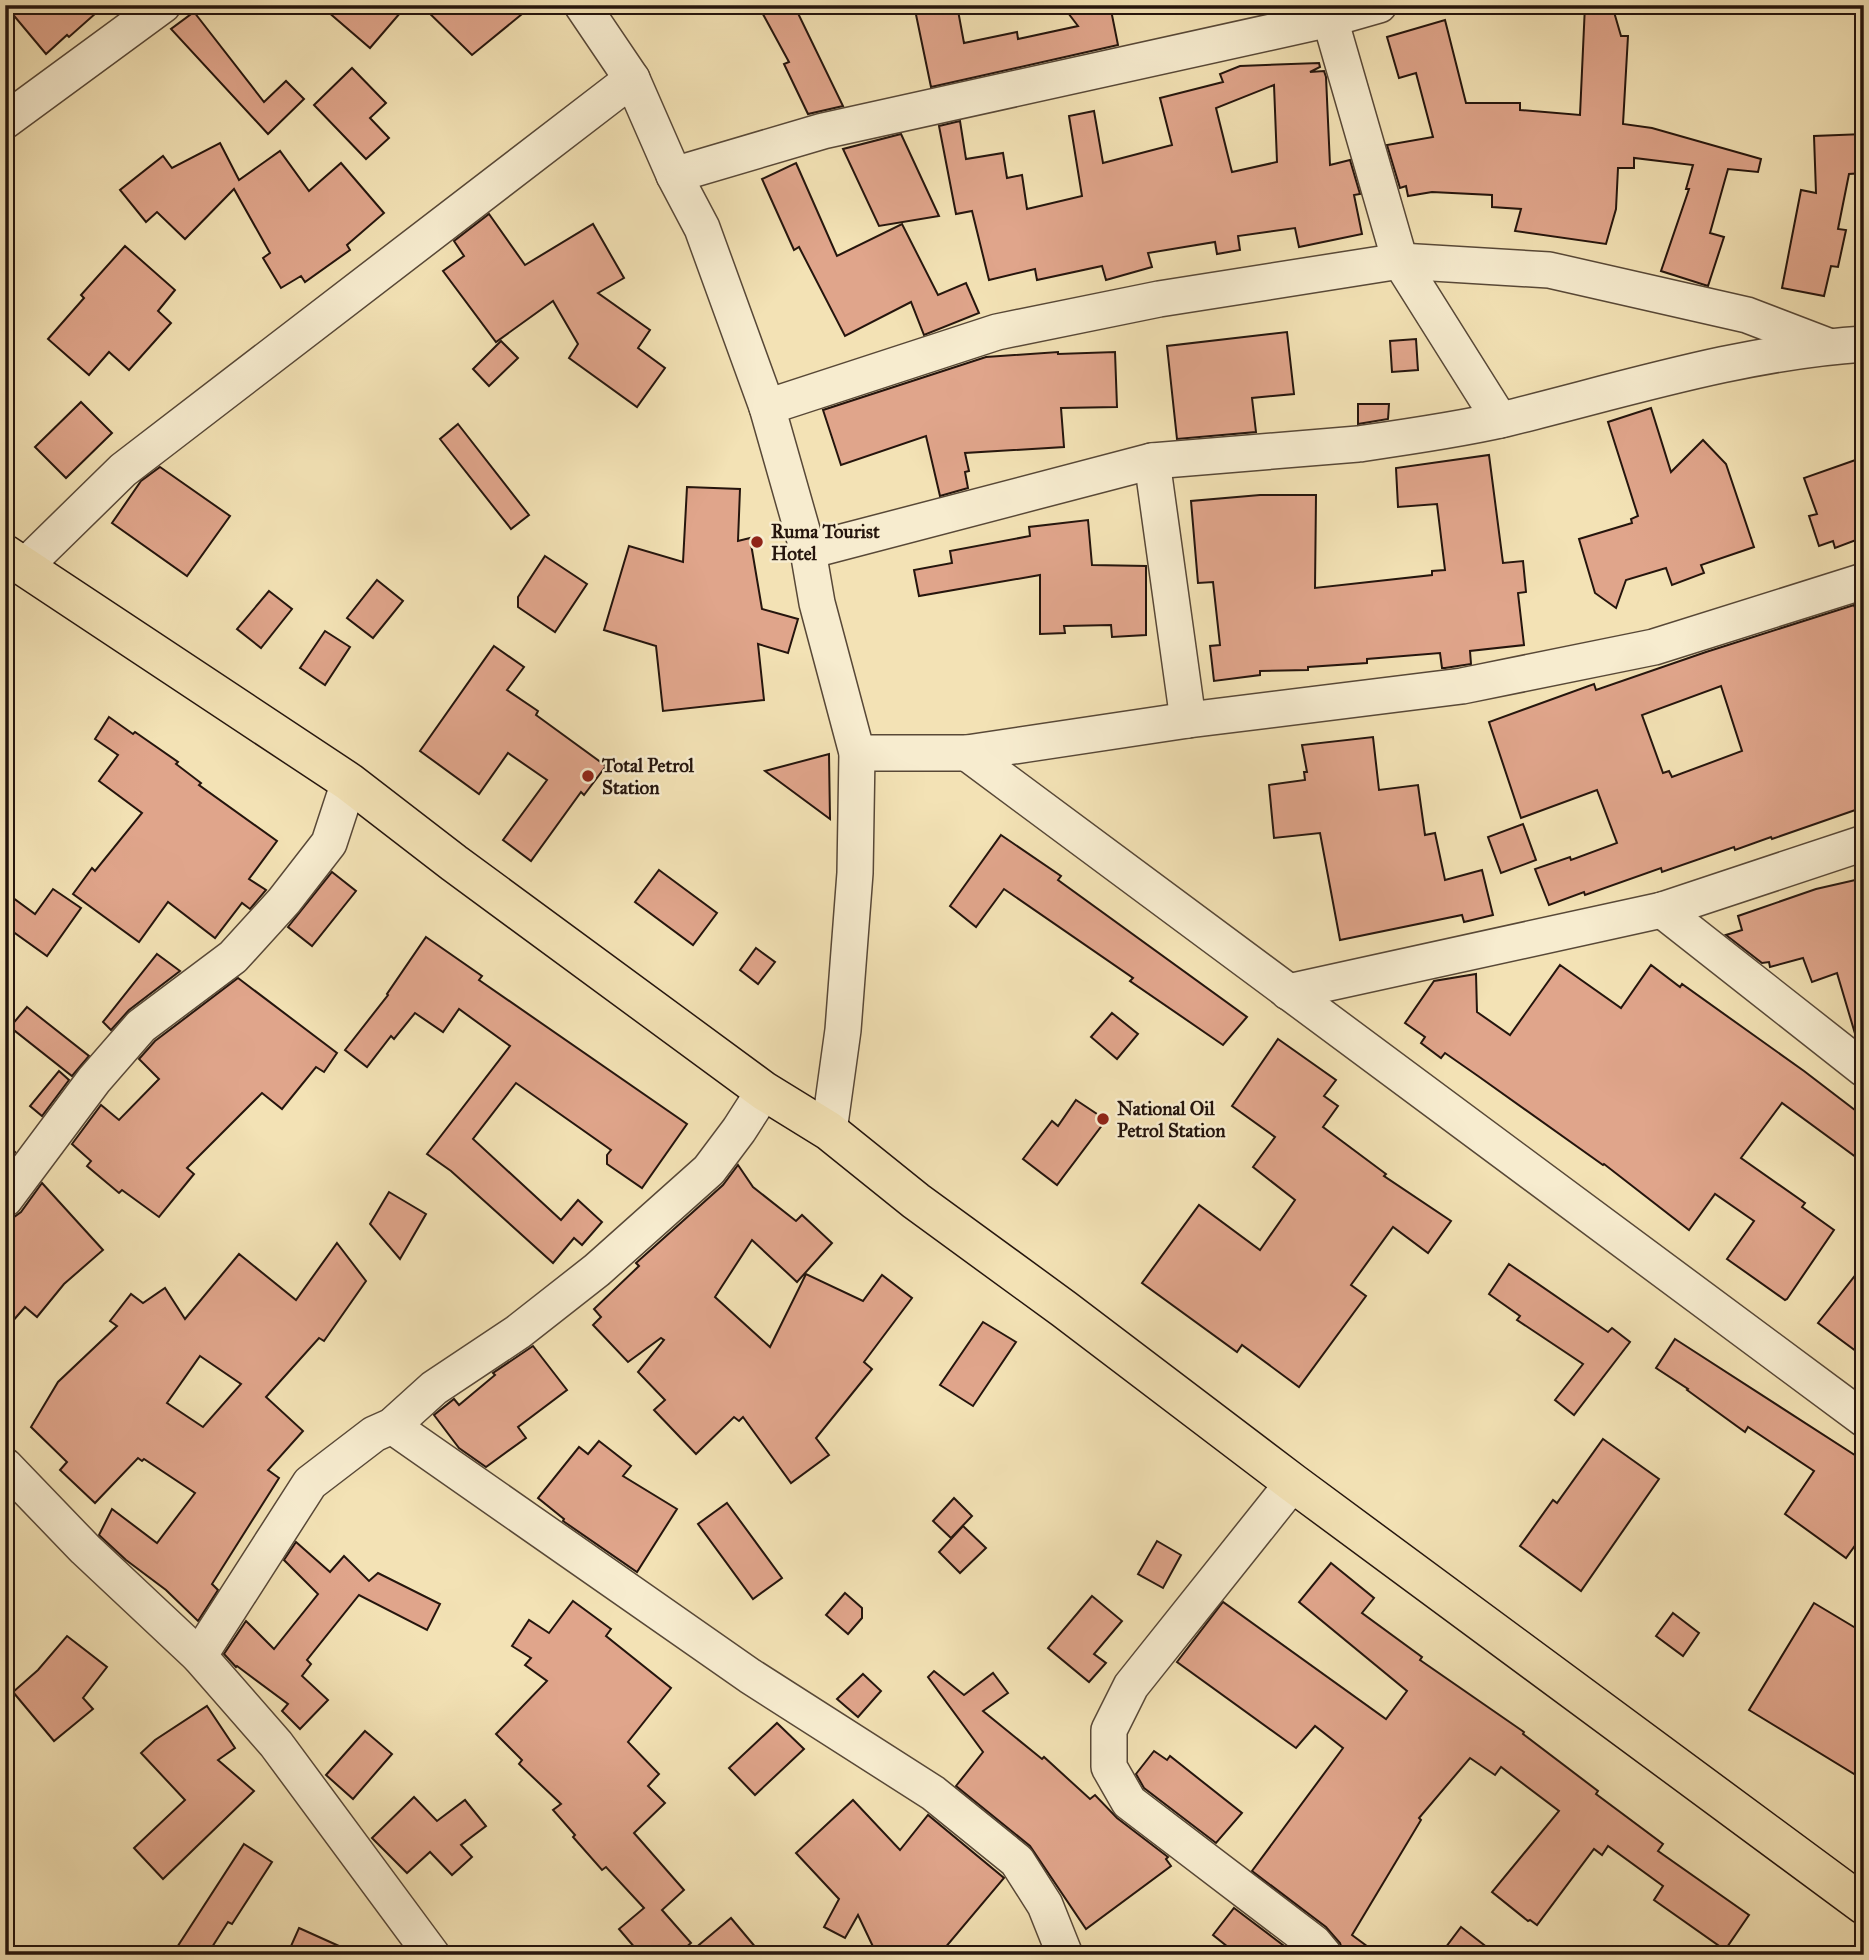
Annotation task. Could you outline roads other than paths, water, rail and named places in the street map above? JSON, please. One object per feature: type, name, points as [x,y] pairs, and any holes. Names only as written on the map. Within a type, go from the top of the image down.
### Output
[{"type":"highway","points":[[15,560],[349,782],[764,1091],[829,1131],[916,1201],[1064,1309],[1293,1483],[1864,1905]]},
{"type":"street","points":[[5,121],[163,5]]},
{"type":"street","points":[[582,5],[632,79],[674,175],[702,228],[767,407],[808,551],[817,603],[857,753],[853,900],[843,1030],[829,1131]]},
{"type":"street","points":[[674,175],[823,131],[1330,19],[1379,5]]},
{"type":"street","points":[[1330,19],[1400,261],[1500,420]]},
{"type":"street","points":[[15,560],[123,470],[632,79]]},
{"type":"street","points":[[767,407],[997,332],[1159,299],[1400,261],[1549,270],[1747,314],[1828,346]]},
{"type":"street","points":[[808,551],[1152,461],[1358,444],[1500,420],[1704,370],[1828,346],[1864,344]]},
{"type":"street","points":[[1152,461],[1188,720]]},
{"type":"street","points":[[857,753],[967,753],[1188,720],[1462,685],[1654,647],[1864,582]]},
{"type":"street","points":[[967,753],[1864,1419]]},
{"type":"street","points":[[5,1199],[94,1080],[141,1026],[233,957],[285,901],[329,843],[349,782]]},
{"type":"street","points":[[1288,992],[1662,909],[1864,843]]},
{"type":"street","points":[[1662,909],[1864,1069]]},
{"type":"street","points":[[199,1656],[310,1483],[374,1434],[392,1426],[434,1388],[518,1332],[597,1270],[709,1170],[764,1091]]},
{"type":"street","points":[[392,1426],[750,1676],[933,1793],[1017,1861],[1045,1905],[1065,1955]]},
{"type":"street","points":[[5,1466],[85,1549],[199,1656],[276,1744],[432,1955]]},
{"type":"street","points":[[1293,1483],[1131,1686],[1109,1730],[1109,1767],[1129,1802],[1314,1943],[1324,1955]]},
{"type":"place","name":"Ruma Tourist Hotel","points":[[757,542]]},
{"type":"place","name":"Total Petrol Station","points":[[588,776]]},
{"type":"place","name":"National Oil Petrol Station","points":[[1103,1119]]}]
